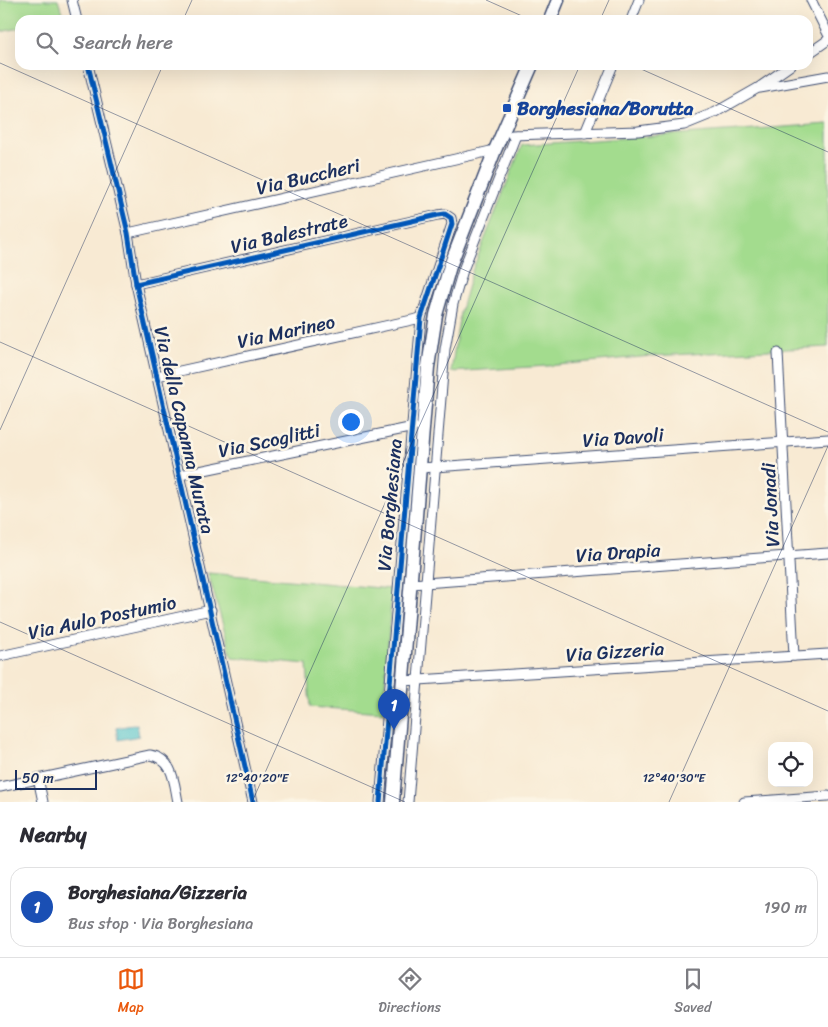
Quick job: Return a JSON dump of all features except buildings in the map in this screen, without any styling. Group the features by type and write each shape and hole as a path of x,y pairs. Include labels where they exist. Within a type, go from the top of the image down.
{"street":[{"path":"72,0 76,15"},
{"path":"552,15 558,0"},
{"path":"633,15 639,0"},
{"path":"811,0 828,34"},
{"path":"813,50 828,40"},
{"name":"Via della Capanna Murata","path":"89,70 128,233 136,284 253,802"},
{"name":"Via Borghesiana","path":"393,802 431,348 442,291 495,150 530,70"},
{"path":"584,134 611,70"},
{"path":"502,135 649,131 684,125 712,114 758,88 785,70"},
{"path":"758,88 828,76"},
{"path":"408,802 445,349 454,304 464,270 516,135"},
{"name":"Via Buccheri","path":"128,233 495,150"},
{"name":"Via Balestrate","path":"136,284 438,215 449,216"},
{"name":"Via Borghesiana","path":"380,802 410,428 421,318 452,224 449,216"},
{"name":"Via Marineo","path":"157,376 421,318"},
{"path":"431,348 445,349"},
{"name":"Via Jonadi","path":"778,353 794,656"},
{"name":"Via Scoglitti","path":"180,475 424,424"},
{"name":"Via Davoli","path":"421,468 828,439"},
{"name":"Via Drapia","path":"411,584 828,553"},
{"name":"Via Aulo Postumio","path":"0,656 211,610"},
{"name":"Via Gizzeria","path":"403,681 828,654"},
{"path":"0,786 147,755 162,759 171,770 178,802"},
{"path":"38,778 43,802"},
{"path":"744,802 828,796"}],"green space":[{"path":"0,0 58,0 63,15 15,15 15,29 0,32"},
{"path":"828,124 828,347 651,356 547,366 451,372 460,313 472,271 522,145"},
{"path":"208,573 392,589 383,712 310,707 307,664 232,657"}],"water":[{"path":"137,724 139,736 118,740 116,728"}],"cycle path":[{"path":"89,70 128,233 136,284 253,802"},
{"path":"136,284 438,215 445,214 451,218 452,224 421,318 380,802"}],"place":[{"name":"Borghesiana/Borutta","path":"507,108"},
{"name":"Borghesiana/Gizzeria","path":"394,730"}]}
